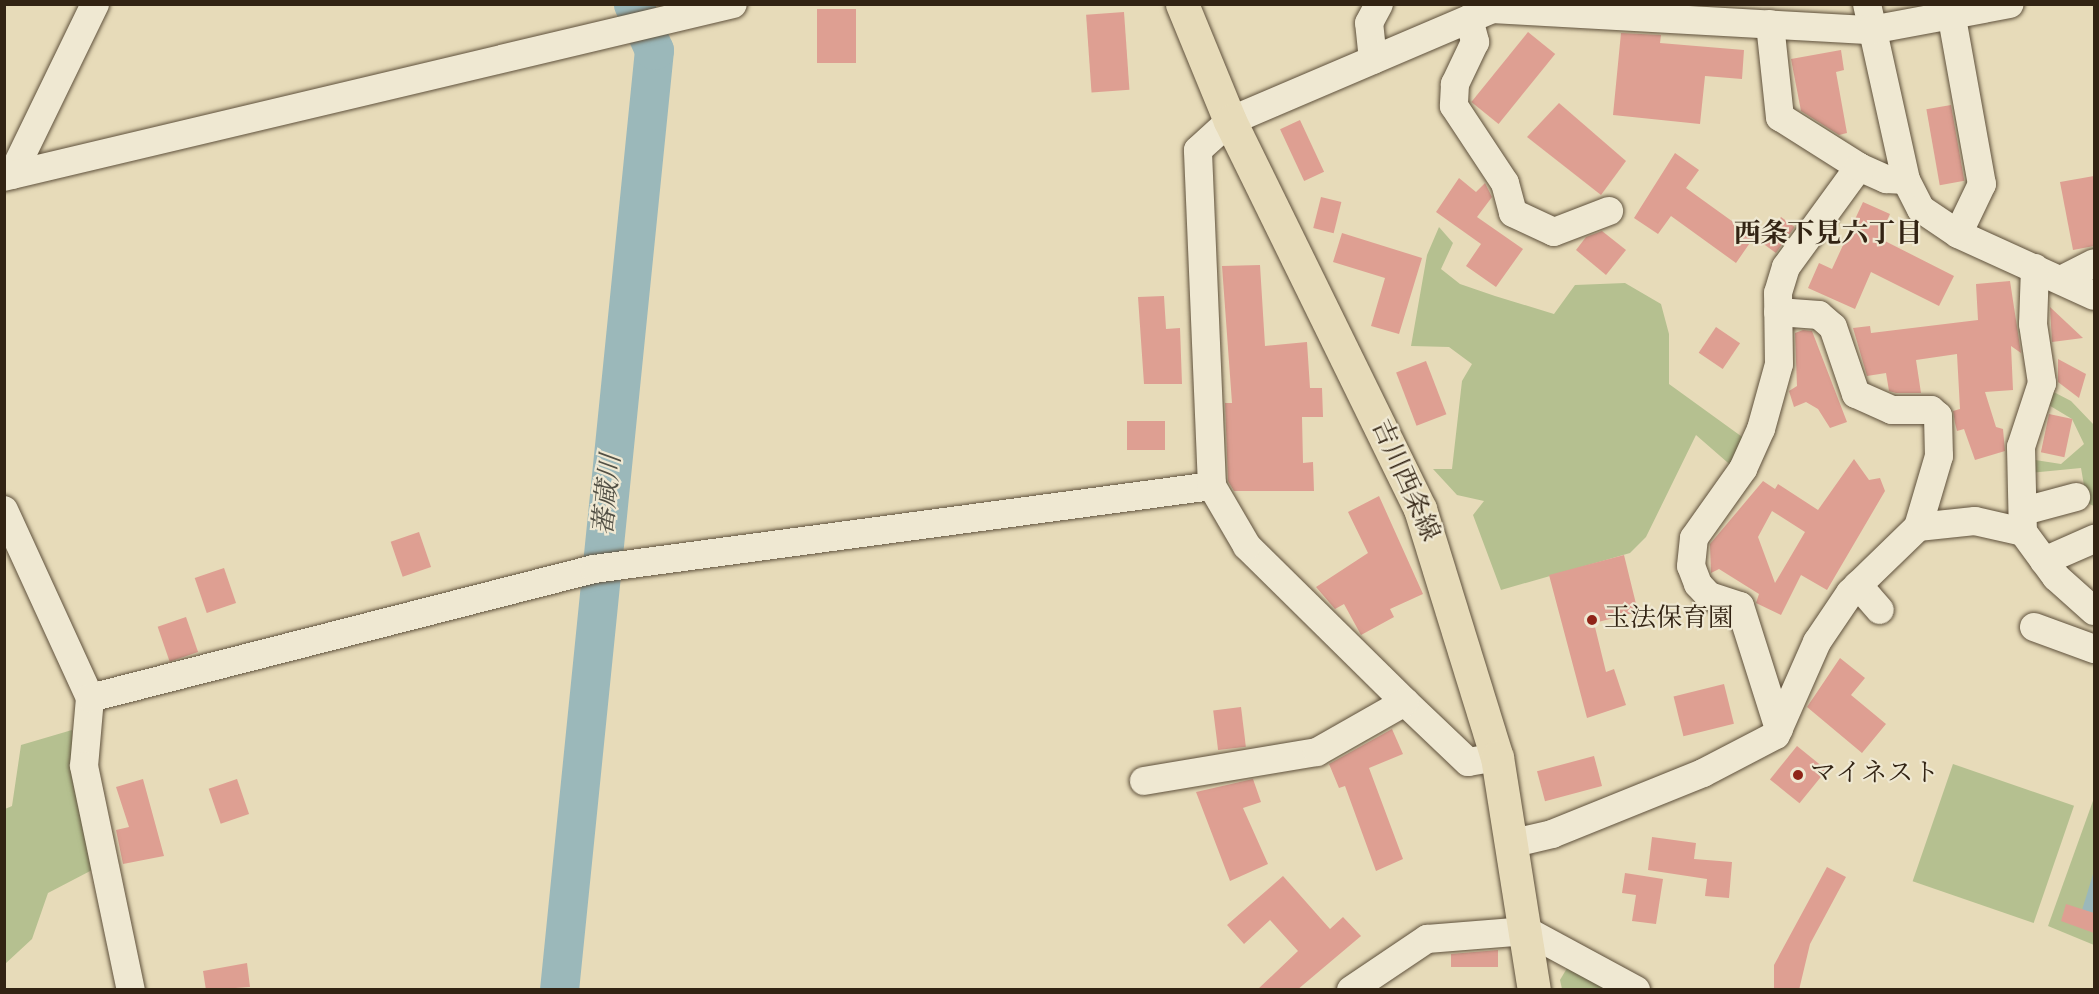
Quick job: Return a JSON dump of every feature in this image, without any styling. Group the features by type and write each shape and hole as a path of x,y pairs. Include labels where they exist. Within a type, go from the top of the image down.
{"main road":[{"name":"吉川西条線","path":"1182,4 1230,121 1420,509 1497,758 1514,843 1534,990"}],"street":[{"path":"8,176 95,4"},
{"path":"8,176 733,4"},
{"path":"1373,60 1369,23 1379,4"},
{"path":"1497,758 1468,762 1405,702 1247,546 1212,486 1198,150 1230,121 1492,9 1662,11 1770,24 1869,17 1952,18 2010,4"},
{"path":"1869,17 1906,180 1921,208 1958,234 2094,296"},
{"path":"1952,18 1982,184 1958,234"},
{"path":"1469,19 1474,42 1455,84 1454,106 1505,183 1513,213 1554,232 1609,212"},
{"path":"1770,24 1780,117 1859,167 1886,179 1906,180"},
{"path":"1779,729 1740,606 1709,596 1691,566 1694,538 1743,469 1761,429 1779,364 1779,281 1786,267 1859,167"},
{"path":"2061,280 2094,263"},
{"path":"2035,268 2033,324 2042,383 2021,447 2023,521 2044,561 2094,611"},
{"path":"1514,843 1552,834 1748,753 1779,729 1817,642 1858,585 1918,527 1939,456 1938,416 1931,410 1892,410 1856,394 1833,327 1819,315 1778,312"},
{"path":"90,698 603,568 1212,486"},
{"path":"1918,527 1975,521 2023,521 2076,497"},
{"path":"4,510 90,698 84,766 131,990"},
{"path":"2044,561 2094,538"},
{"path":"1858,585 1880,610"},
{"path":"2034,627 2094,649"},
{"path":"1144,781 1317,752 1405,702"},
{"path":"1351,990 1427,939 1527,931 1636,990"}],"green space":[{"path":"1439,227 1453,243 1441,269 1460,284 1554,314 1575,285 1625,283 1661,304 1669,334 1669,384 1745,439 1735,469 1696,435 1646,537 1630,553 1501,590 1473,515 1484,501 1457,495 1433,469 1452,469 1462,381 1472,364 1449,347 1411,346 1427,255"},
{"path":"2046,388 2071,401 2094,425 2094,506 2087,503 2081,468 2030,473 2028,459 2061,464 2084,444 2072,419 2042,401"},
{"path":"72,730 74,787 94,869 48,893 32,939 5,964 5,809 12,806 21,745"},
{"path":"1953,764 2074,806 2034,923 1913,881"},
{"path":"2094,798 2094,945 2048,926"},
{"path":"1570,963 1611,989 1562,989 1560,980"}],"water":[{"path":"2094,871 2094,913 2082,910"}],"building":[{"path":"817,9 856,9 856,63 817,63"},
{"path":"1124,12 1129,90 1092,92 1086,15"},
{"path":"1528,32 1555,54 1499,124 1471,102"},
{"path":"1621,33 1661,35 1660,43 1744,50 1742,79 1705,76 1700,124 1613,115"},
{"path":"1841,50 1844,70 1836,72 1847,133 1839,135 1801,111 1791,59"},
{"path":"1559,103 1626,161 1601,195 1527,137"},
{"path":"1951,105 1964,181 1940,185 1926,109"},
{"path":"1300,120 1324,172 1304,181 1280,129"},
{"path":"1675,153 1699,170 1686,188 1754,237 1736,263 1671,216 1658,234 1634,218"},
{"path":"2094,176 2094,246 2073,250 2060,182"},
{"path":"1459,178 1476,192 1485,183 1492,197 1477,217 1523,249 1496,287 1466,266 1481,244 1436,212"},
{"path":"1321,197 1341,202 1334,233 1313,228"},
{"path":"1863,202 1890,214 1879,238 1954,276 1939,306 1871,272 1855,309 1808,288 1819,263 1832,269"},
{"path":"1781,217 1795,227 1776,253 1762,243"},
{"path":"1602,231 1626,250 1606,275 1576,250 1586,237"},
{"path":"1342,233 1422,258 1399,334 1371,326 1385,278 1333,262"},
{"path":"1260,265 1265,346 1307,342 1310,388 1322,388 1323,417 1302,417 1303,463 1313,462 1314,491 1234,491 1228,481 1225,403 1232,403 1222,266"},
{"path":"2010,281 2021,353 2011,346 2013,390 1985,392 1996,427 2003,429 2005,451 1975,460 1964,429 1957,431 1955,423 1953,411 1960,409 1957,354 1916,360 1921,393 1896,393 1889,391 1886,373 1867,376 1853,328 1870,326 1871,333 1978,320 1976,284"},
{"path":"1164,296 1166,329 1180,328 1182,384 1144,384 1138,297"},
{"path":"2050,307 2083,338 2052,342"},
{"path":"1716,327 1740,343 1723,369 1699,353"},
{"path":"1803,330 1812,331 1847,422 1830,428 1818,409 1806,402 1794,407 1789,391 1797,386 1795,333"},
{"path":"2058,359 2086,374 2079,398 2058,382"},
{"path":"1426,361 1446,414 1417,426 1396,372"},
{"path":"2049,414 2072,419 2064,457 2041,452"},
{"path":"1127,421 1165,421 1165,450 1127,450"},
{"path":"1854,459 1869,480 1880,478 1885,491 1827,590 1801,575 1781,615 1756,603 1759,594 1719,569 1711,573 1710,544 1763,481 1775,489 1778,484 1818,510","holes":["1772,511 1805,532 1775,583 1758,537"]},
{"path":"1379,496 1423,594 1390,609 1394,617 1361,635 1344,604 1335,609 1316,587 1368,553 1348,512"},
{"path":"419,532 431,567 403,577 391,542"},
{"path":"1624,555 1638,612 1594,623 1606,672 1614,669 1626,705 1587,718 1549,575"},
{"path":"224,568 236,603 207,613 195,578"},
{"path":"186,617 198,652 170,662 158,627"},
{"path":"1840,658 1865,678 1851,695 1886,724 1862,753 1807,707"},
{"path":"1724,684 1734,724 1683,736 1674,697"},
{"path":"1241,707 1246,747 1218,750 1213,710"},
{"path":"1392,729 1403,754 1369,768 1403,859 1376,871 1345,786 1339,788 1329,764"},
{"name":"マイネスト","path":"1797,746 1827,770 1799,803 1770,779"},
{"path":"1594,756 1602,786 1545,801 1537,771"},
{"path":"143,779 164,856 123,864 116,830 129,827 116,787"},
{"path":"237,779 249,814 221,824 209,789"},
{"path":"1253,779 1261,802 1243,808 1268,864 1230,881 1196,792"},
{"path":"1652,837 1696,843 1694,859 1732,862 1729,898 1705,896 1707,879 1648,870"},
{"path":"1827,867 1846,877 1810,944 1799,990 1774,990 1774,965"},
{"path":"1625,873 1663,879 1656,924 1632,921 1636,895 1622,893"},
{"path":"1283,876 1330,929 1343,917 1361,936 1297,990 1257,990 1298,951 1270,920 1244,944 1227,925"},
{"path":"2066,904 2094,913 2094,933 2061,921"},
{"path":"1498,950 1498,967 1451,967 1451,954"},
{"path":"247,963 250,987 206,990 203,971"}],"waterway":[{"name":"蕃蔵川","path":"559,990 654,50 633,4"}],"place":[{"name":"玉法保育園","path":"1592,620"},
{"name":"マイネスト","path":"1798,775"}],"district":[{"name":"西条下見六丁目","path":"1828,236"}]}
